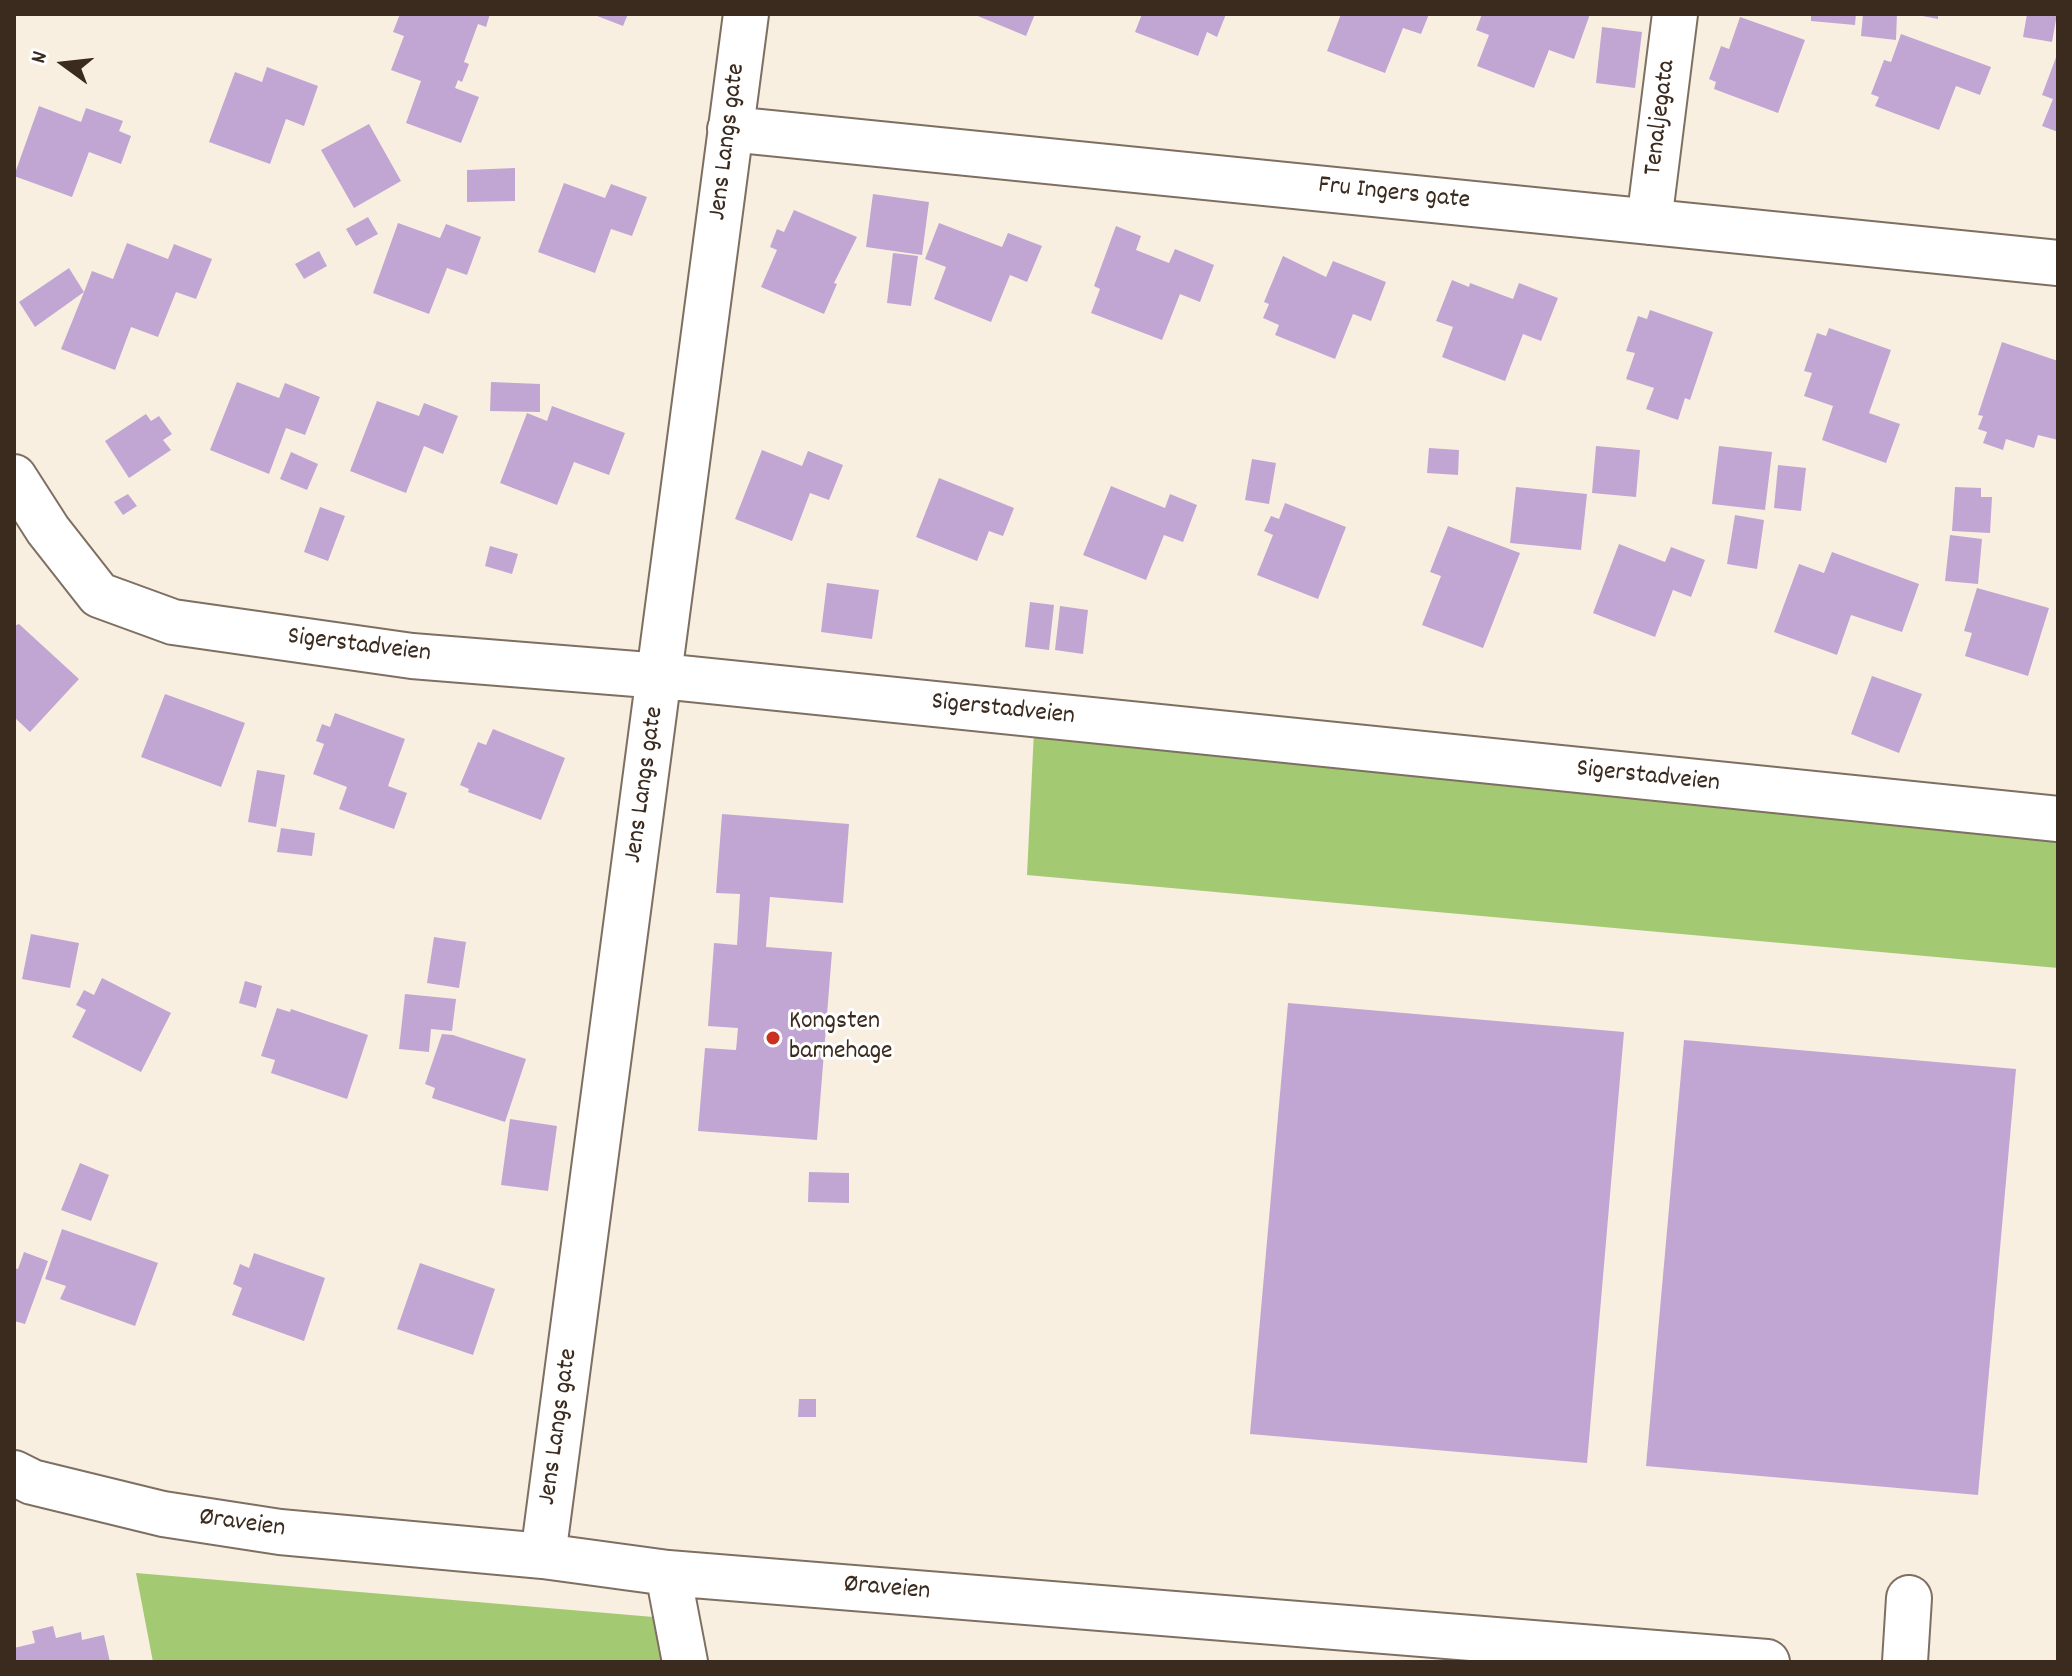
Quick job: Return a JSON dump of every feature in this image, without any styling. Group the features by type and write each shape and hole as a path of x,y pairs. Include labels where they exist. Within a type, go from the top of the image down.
{"street":[{"name":"Jens Langs gate","path":"543,1556 746,14"},
{"name":"Tenaljegata","path":"1649,222 1675,14"},
{"name":"Fru Ingers gate","path":"730,129 2058,263"},
{"name":"Sigerstadveien","path":"14,477 48,530 99,595 173,622 412,656 661,676 2058,819"},
{"name":"Øraveien","path":"14,1473 32,1482 163,1514 280,1532 543,1556 668,1573 1767,1662"},
{"path":"668,1573 685,1662"},
{"path":"1905,1662 1909,1598"}],"green space":[{"path":"1034,731 2058,835 2058,968 1027,875"},
{"path":"136,1573 677,1619 687,1662 153,1662"}],"building":[{"path":"400,14 490,14 486,27 478,24 464,62 469,64 462,82 458,80 455,88 479,97 461,143 406,123 421,81 391,70 404,36 393,32"},
{"path":"592,14 628,14 623,26"},
{"path":"973,14 1035,14 1026,36"},
{"path":"1142,14 1226,14 1217,37 1207,32 1198,56 1135,32"},
{"path":"1341,14 1429,14 1421,34 1403,28 1385,73 1327,51"},
{"path":"1482,14 1590,14 1574,59 1549,50 1534,88 1477,66 1489,35 1476,30"},
{"path":"1811,14 1856,14 1855,25 1811,21"},
{"path":"1863,14 1897,14 1896,40 1861,36"},
{"path":"1912,14 1938,14 1938,19"},
{"path":"2027,14 2057,14 2052,42 2023,37"},
{"path":"1740,17 1805,40 1778,113 1714,89 1716,82 1709,79 1721,46 1729,49"},
{"path":"1602,27 1642,32 1635,88 1596,83"},
{"path":"1901,34 1991,67 1980,95 1956,86 1939,130 1875,106 1879,97 1871,94 1884,60 1891,62"},
{"path":"2058,52 2058,132 2042,126 2053,99 2042,95"},
{"path":"267,67 318,86 304,126 286,119 270,164 209,142 235,72 262,82"},
{"path":"39,106 81,122 86,108 123,121 119,131 131,136 121,164 89,152 72,197 14,176"},
{"path":"369,124 401,181 354,208 321,150"},
{"path":"515,168 515,201 467,202 467,170"},
{"path":"564,183 605,198 611,184 647,197 632,236 611,229 595,273 538,252"},
{"path":"873,194 929,202 922,255 866,247"},
{"path":"794,210 857,237 834,283 837,284 824,314 761,287 777,250 770,247 777,229 784,232"},
{"path":"368,217 378,234 356,246 346,229"},
{"path":"398,223 440,238 446,224 481,237 467,275 447,268 429,314 373,293"},
{"path":"939,223 1002,247 1008,233 1042,246 1027,282 1010,275 991,322 934,299 946,267 925,259"},
{"path":"1116,226 1141,236 1136,250 1169,263 1175,249 1214,265 1200,302 1180,294 1162,340 1091,313 1100,289 1094,286"},
{"path":"127,243 168,259 174,244 212,259 196,299 176,292 158,337 131,327 115,370 61,349 92,271 113,279"},
{"path":"319,251 327,266 304,279 295,264"},
{"path":"893,253 918,256 911,306 887,303"},
{"path":"1283,256 1326,277 1333,261 1386,282 1371,321 1353,314 1335,359 1275,335 1279,325 1263,318 1269,304 1264,302"},
{"path":"69,268 84,292 35,327 19,302"},
{"path":"1452,280 1469,287 1470,283 1513,299 1519,283 1558,298 1541,341 1523,334 1505,381 1442,357 1453,327 1436,321"},
{"path":"1650,310 1713,332 1690,400 1685,398 1678,420 1646,409 1654,388 1626,379 1635,353 1626,351 1638,316 1647,319"},
{"path":"1829,328 1891,350 1869,413 1900,424 1886,463 1822,440 1833,406 1804,396 1812,373 1804,371 1817,333 1826,336"},
{"path":"2002,342 2058,361 2058,440 2038,435 2034,448 2006,439 2003,450 1983,443 1987,432 1978,429 1983,416 1978,415"},
{"path":"237,382 279,398 285,383 320,397 305,435 286,428 269,474 210,450"},
{"path":"491,382 540,384 540,412 490,411"},
{"path":"377,401 419,416 424,403 458,416 443,454 424,446 406,493 350,471"},
{"path":"552,406 625,433 609,475 574,462 557,505 500,483 527,413 547,421"},
{"path":"146,414 151,421 159,416 172,434 163,440 171,450 129,478 105,441"},
{"path":"1596,446 1640,450 1636,497 1592,493"},
{"path":"1719,446 1772,452 1765,510 1712,504"},
{"path":"1429,448 1459,450 1458,475 1427,473"},
{"path":"762,450 802,466 808,451 843,465 829,500 810,493 792,541 735,519"},
{"path":"291,452 318,464 307,490 280,479"},
{"path":"1252,459 1276,463 1269,504 1245,500"},
{"path":"1778,465 1806,468 1801,511 1774,508"},
{"path":"939,478 1014,508 1003,536 989,531 977,561 916,537"},
{"path":"1111,486 1165,508 1170,494 1197,505 1183,542 1164,535 1146,580 1083,555"},
{"path":"1516,487 1587,494 1581,550 1510,543"},
{"path":"1955,487 1981,488 1981,497 1992,497 1990,533 1952,531"},
{"path":"128,494 137,506 123,515 114,502"},
{"path":"1285,503 1346,527 1318,599 1257,575 1273,535 1264,531 1271,516 1279,519"},
{"path":"320,507 345,516 328,561 304,552"},
{"path":"1735,515 1764,520 1757,569 1727,564"},
{"path":"1448,526 1520,553 1483,648 1422,625 1441,576 1430,572"},
{"path":"1950,535 1982,539 1978,584 1945,581"},
{"path":"1619,544 1665,562 1671,547 1705,560 1691,597 1673,590 1655,637 1593,613"},
{"path":"490,546 518,554 512,574 485,566"},
{"path":"1832,552 1919,584 1902,632 1851,615 1837,655 1774,632 1799,564 1824,573"},
{"path":"827,583 879,590 872,639 821,632"},
{"path":"1977,588 2049,608 2028,676 1965,656 1972,633 1964,631"},
{"path":"1030,602 1054,605 1049,650 1025,647"},
{"path":"1060,606 1088,610 1083,654 1055,650"},
{"path":"19,624 79,679 30,732 14,717 14,626"},
{"path":"1872,676 1922,694 1899,753 1851,734"},
{"path":"165,694 245,723 221,787 141,757"},
{"path":"335,713 405,739 388,786 407,793 394,829 339,809 347,787 313,774 324,744 316,741 322,724 330,727"},
{"path":"493,729 565,758 541,820 468,792 469,789 460,785 478,742 486,745"},
{"path":"257,770 285,775 276,827 248,822"},
{"path":"722,814 849,824 843,903 770,897 766,947 832,952 817,1140 698,1131 705,1048 736,1050 738,1028 708,1026 714,943 737,945 740,894 716,893"},
{"path":"281,828 315,833 312,856 277,852"},
{"path":"31,934 79,943 70,988 22,979"},
{"path":"434,937 466,942 459,988 427,983"},
{"path":"102,978 171,1013 141,1072 72,1037 86,1010 76,1005 84,990 94,995"},
{"path":"245,981 262,986 256,1008 239,1003"},
{"path":"405,994 456,999 452,1031 431,1029 429,1052 399,1049"},
{"path":"1288,1003 1624,1032 1587,1463 1250,1434"},
{"path":"277,1008 290,1012 291,1009 368,1035 347,1099 271,1073 275,1060 261,1056"},
{"path":"442,1034 526,1059 505,1122 432,1098 435,1088 425,1084"},
{"path":"1684,1040 2016,1069 1978,1495 1646,1466"},
{"path":"510,1119 557,1126 548,1191 501,1185"},
{"path":"80,1163 109,1175 91,1221 61,1210"},
{"path":"809,1172 849,1173 849,1203 808,1202"},
{"path":"62,1229 158,1263 135,1326 60,1299 66,1286 45,1279"},
{"path":"24,1252 48,1261 25,1324 14,1321 14,1268 18,1269"},
{"path":"254,1253 325,1278 304,1341 232,1315 242,1288 233,1284 240,1264 249,1268"},
{"path":"420,1263 495,1289 473,1355 397,1329"},
{"path":"799,1399 816,1399 816,1417 798,1417"},
{"path":"53,1626 56,1638 81,1632 82,1640 104,1635 110,1662 14,1662 14,1648 35,1643 32,1631"}],"place":[{"name":"Kongsten barnehage","path":"773,1038"}]}
